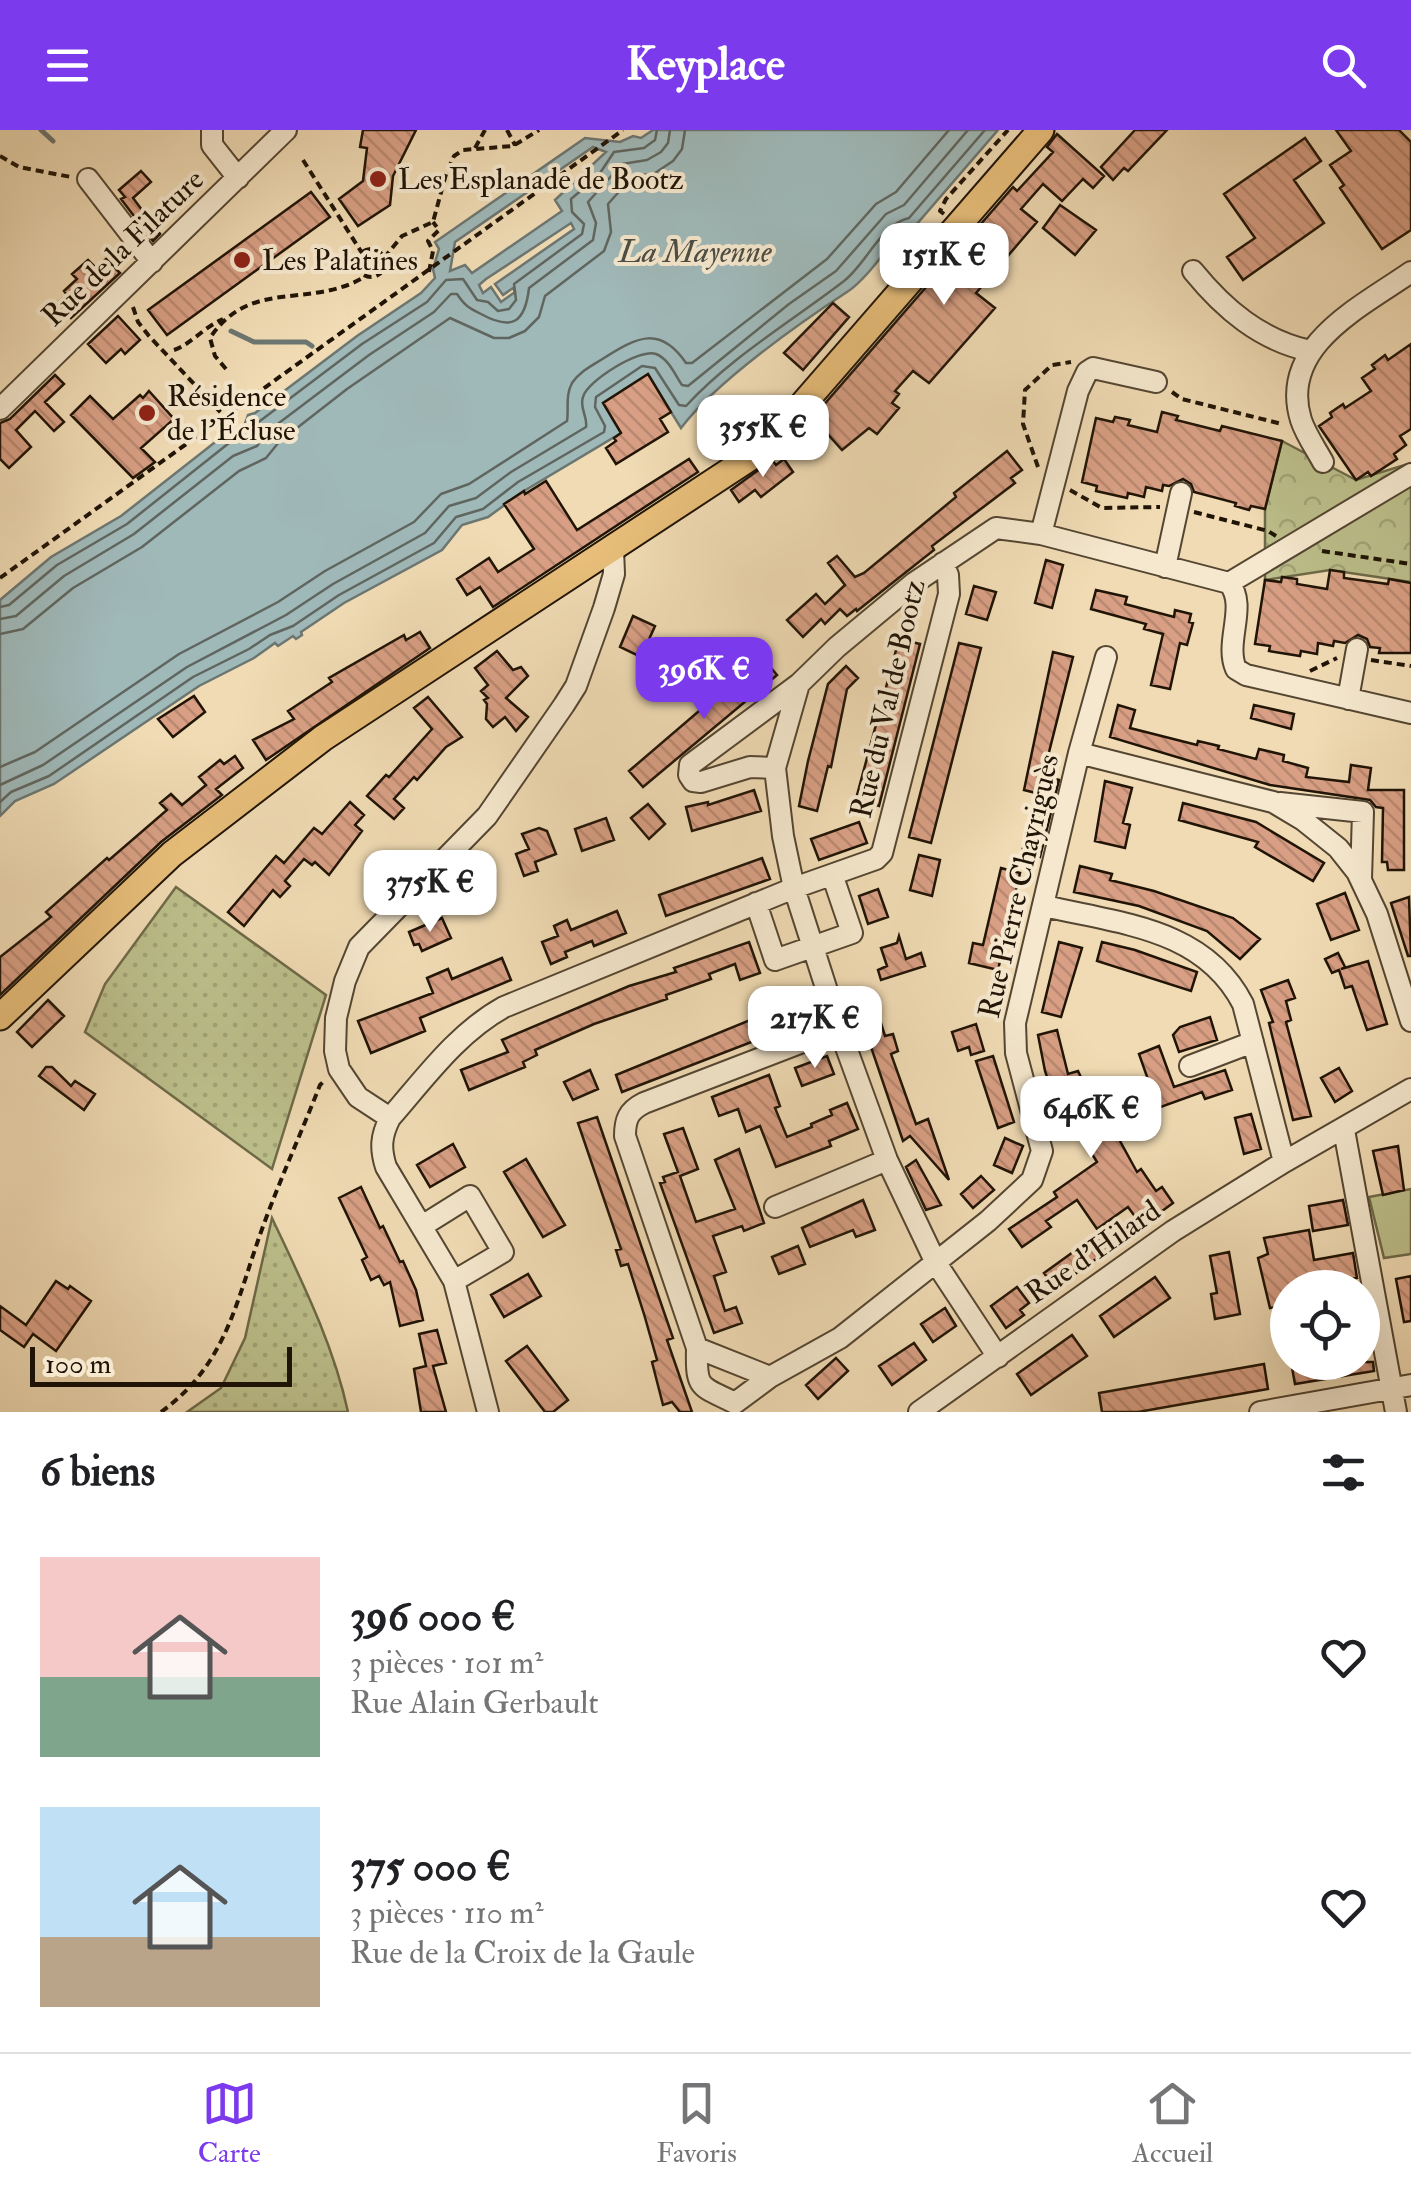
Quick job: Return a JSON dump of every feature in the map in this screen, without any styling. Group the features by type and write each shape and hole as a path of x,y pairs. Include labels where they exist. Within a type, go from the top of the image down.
{"main road":[{"path":"0,1017 172,854 259,785 323,738 754,456 1042,130"}],"street":[{"path":"212,130 212,145 238,178"},
{"name":"Rue de la Filature","path":"0,409 286,130"},
{"path":"88,179 152,262"},
{"path":"1193,271 1216,299 1242,321 1292,347 1310,351"},
{"path":"1322,462 1302,420 1298,394 1301,365 1332,328 1411,272"},
{"path":"1041,534 1078,391 1088,372 1093,368 1156,382"},
{"path":"1229,583 1411,474"},
{"path":"1165,567 1182,493"},
{"path":"776,768 750,767 701,782 693,781 689,775 690,765 799,684 850,636 996,528 1041,534 1229,583 1237,596 1231,646 1236,669 1246,676 1411,714"},
{"path":"488,1412 454,1281 386,1167 381,1151 382,1134 390,1118 358,1096 339,1069 336,1018 359,948 487,816 576,686 614,574 613,548"},
{"name":"Rue du Val de Bootz","path":"390,1118 478,1021 557,983 876,859 886,844 949,594 944,563"},
{"path":"1348,699 1357,649"},
{"name":"Rue Pierre Chayriguès","path":"697,1348 696,1379 735,1403 770,1377 840,1338 1032,1180 1042,1151 1016,1053 1014,1023 1045,906 1078,753 1106,657"},
{"path":"799,684 776,768 782,836 794,888 839,1028 888,1160 936,1262 998,1357"},
{"path":"1078,753 1272,802 1363,812 1361,880"},
{"path":"1272,802 1304,820 1338,848 1361,880 1377,914 1411,1021"},
{"path":"756,903 775,960 852,933 833,877"},
{"path":"1045,906 1181,941 1209,959 1232,982 1243,1004 1284,1162"},
{"path":"770,1377 697,1348 624,1136 625,1121 634,1108 644,1103 839,1028"},
{"path":"1190,1066 1253,1042"},
{"name":"Rue d'Hilard","path":"919,1412 1173,1231 1411,1089"},
{"path":"1344,1130 1401,1387 1396,1412"},
{"path":"774,1207 888,1160"},
{"path":"422,1226 470,1196 503,1252 454,1281"},
{"path":"1260,1412 1401,1387"}],"path":[{"path":"475,149 484,130"},
{"path":"506,130 516,145"},
{"path":"431,270 433,252 428,242 438,230 434,222 454,156 463,150 516,145 539,130"},
{"path":"0,578 624,130"},
{"path":"948,218 940,211 946,199 1008,130"},
{"path":"0,156 32,170 88,179"},
{"path":"304,160 362,253"},
{"path":"174,350 182,348 202,328 264,298 332,292 379,274 384,258 402,236 434,222"},
{"path":"362,253 374,250 384,258"},
{"path":"362,253 358,265 366,276"},
{"path":"123,290 148,336 225,416"},
{"path":"222,319 210,338 215,356 226,368"},
{"path":"1156,382 1182,399 1242,415 1284,424 1302,420"},
{"path":"161,1412 184,1395 221,1346 269,1209 320,1085 339,1069"}],"green space":[{"path":"1282,441 1356,480 1411,463 1411,582 1330,570 1265,580 1265,509"},
{"path":"176,887 326,995 272,1169 85,1032 105,984"},
{"path":"1411,1189 1411,1254 1384,1258 1369,1197"},
{"path":"272,1218 325,1337 348,1412 187,1412 221,1388 245,1338"}],"water":[{"name":"La Mayenne","path":"653,130 998,130 909,233 903,229 862,280 736,373 681,428 648,375 621,433 488,517 462,525 442,550 344,603 296,639 293,636 278,646 275,643 199,686 54,784 15,801 0,816 0,600 51,557 121,516 228,432 241,429 248,415 421,293 435,278 433,269 439,249 435,242 585,138 620,142 633,136 641,138","holes":["593,147 606,152 555,200 562,211 472,273 465,265 450,271 455,242","571,223 574,229 495,284 503,295 513,288 515,292 501,302 491,287 483,293 479,285 486,279"]}],"building":[{"name":"Les Esplanade de Bootz","path":"363,130 416,130 393,176 390,205 358,226 339,199 363,181 367,148 360,147"},
{"path":"1135,130 1167,130 1128,171 1124,168 1113,180 1101,167"},
{"path":"1336,130 1399,130 1411,142 1411,230 1382,249 1340,188 1344,185 1330,165 1351,151"},
{"path":"1057,134 1104,176 1093,188 1083,179 1062,201 1043,184 1021,209 1037,222 976,293 995,308 929,383 913,371 895,391 899,394 892,403 899,408 877,434 869,428 842,450 824,430 812,440 802,430 1013,187 1017,191 1053,152 1047,147"},
{"path":"1305,138 1321,161 1294,180 1324,223 1243,280 1227,257 1255,238 1224,194"},
{"path":"141,171 151,182 133,198 160,234 153,241 121,199 125,197 119,190"},
{"name":"Les Palatines","path":"311,192 330,217 167,335 148,310"},
{"path":"1060,205 1096,230 1075,255 1043,228"},
{"path":"106,259 120,273 71,318 57,303 77,279 72,274 88,260 96,268"},
{"path":"833,303 849,317 803,370 784,353"},
{"path":"118,316 140,340 125,354 121,349 106,363 88,344"},
{"path":"1411,344 1411,429 1400,436 1406,445 1394,454 1397,459 1371,476 1368,472 1356,480 1319,426 1343,404 1345,408 1371,391 1362,378 1375,369 1372,365 1385,355 1388,360"},
{"path":"648,374 671,412 660,419 668,432 616,464 606,448 621,433 603,403"},
{"path":"55,375 64,384 45,402 64,422 54,431 35,411 16,430 31,447 9,468 0,459 0,423 10,419"},
{"path":"149,391 174,419 141,448 155,462 133,478 71,415 90,396 113,419"},
{"path":"1162,412 1178,416 1176,420 1220,431 1222,426 1282,441 1265,509 1251,506 1249,510 1194,492 1183,479 1163,485 1162,491 1146,487 1144,497 1128,493 1127,498 1096,491 1097,486 1082,482 1096,418 1130,420 1128,425 1157,432"},
{"path":"1007,451 1022,470 1011,478 1015,483 932,546 934,550 857,611 847,616 840,609 825,624 821,619 803,637 787,620 816,594 825,604 845,585 828,563 837,556 855,577 864,573"},
{"path":"689,459 698,472 493,607 480,587 467,595 457,579 489,558 498,572 534,549 504,504 524,491 525,494 546,481 577,530"},
{"path":"784,459 793,472 761,497 755,490 739,502 731,490 772,460 776,465"},
{"path":"1046,560 1063,565 1052,608 1035,603"},
{"path":"1330,570 1344,572 1344,578 1411,583 1411,653 1379,653 1380,648 1370,647 1367,639 1358,635 1345,643 1334,641 1333,646 1318,643 1317,654 1301,651 1300,656 1269,651 1270,646 1255,644 1265,580 1297,579 1297,584 1327,589"},
{"path":"974,586 996,592 987,620 966,614"},
{"path":"1096,590 1127,597 1125,604 1174,617 1175,610 1191,614 1189,622 1193,623 1187,645 1180,643 1170,689 1151,685 1163,634 1144,629 1146,624 1091,609"},
{"path":"633,616 655,626 641,657 620,647"},
{"path":"420,632 430,648 266,760 253,740 294,719 288,711 332,682 329,678 404,635 406,640"},
{"path":"899,639 920,644 879,806 856,799"},
{"path":"959,643 981,648 931,843 909,837"},
{"path":"497,651 513,670 521,667 528,676 506,698 528,717 516,731 505,717 493,727 486,719 484,700 488,698 481,691 488,685 475,668"},
{"path":"1053,652 1073,657 1043,776 1059,780 1040,857 1022,852 1036,793 1024,790"},
{"path":"762,657 777,675 643,787 629,771"},
{"path":"846,666 858,678 847,689 831,767 828,766 817,811 799,806 808,761 828,684"},
{"path":"194,696 205,712 173,737 158,719"},
{"path":"428,697 462,737 446,747 394,799 404,808 394,819 367,796 432,729 414,708"},
{"path":"1118,705 1135,710 1130,728 1197,745 1198,741 1219,746 1218,749 1256,759 1259,749 1284,755 1283,761 1308,768 1306,777 1349,782 1351,765 1371,768 1368,790 1404,790 1404,870 1388,870 1387,862 1382,862 1383,808 1370,800 1270,785 1110,737"},
{"path":"1254,705 1294,714 1291,729 1251,718"},
{"path":"235,756 243,768 216,789 222,795 161,842 0,995 0,957 51,917 46,912 167,810 160,803 171,794 182,805 206,785 199,777 220,760 224,764"},
{"path":"1105,781 1132,788 1123,823 1130,825 1125,848 1095,841"},
{"path":"754,790 761,811 692,831 686,807 708,805"},
{"path":"350,802 364,815 355,825 362,831 329,875 315,862 312,865 304,859 285,881 290,886 280,897 273,890 244,926 228,912 276,856 284,863 314,828 322,834"},
{"path":"1183,803 1256,822 1324,863 1313,881 1255,847 1258,842 1179,820"},
{"path":"648,804 665,824 649,839 631,818"},
{"path":"606,818 614,840 582,851 575,829"},
{"path":"859,822 867,843 819,860 811,839"},
{"path":"539,828 547,831 556,854 535,862 538,871 524,876 516,854 529,849 522,834"},
{"path":"919,855 940,860 932,896 910,890"},
{"path":"762,858 770,879 666,916 659,895"},
{"path":"1080,866 1112,874 1110,880 1233,918 1260,939 1240,959 1207,931 1139,906 1074,892"},
{"path":"1001,868 1020,873 998,970 969,963 973,943 983,945"},
{"path":"878,889 888,917 868,924 859,896"},
{"path":"1345,893 1359,930 1331,940 1317,904"},
{"path":"1409,897 1411,956 1391,903"},
{"path":"617,911 626,933 565,952 567,957 551,964 542,942 558,936 554,926 567,920 571,930"},
{"path":"442,918 451,938 422,951 419,944 414,945 409,932"},
{"path":"899,936 906,959 921,953 925,966 881,980 878,970 887,966 881,948 897,943"},
{"path":"749,942 760,973 740,980 735,964 709,974 711,979 666,995 667,999 535,1050 537,1055 523,1062 525,1067 469,1090 461,1070 508,1052 502,1040 629,986 676,972 674,968"},
{"path":"1059,942 1082,948 1061,1017 1042,1012"},
{"path":"1102,942 1197,972 1191,991 1097,961"},
{"path":"1338,953 1345,967 1341,969 1368,961 1387,1024 1367,1030 1352,986 1345,988 1339,970 1332,973 1325,959"},
{"path":"502,958 511,980 420,1018 425,1031 371,1053 358,1021 433,993 427,978 448,969 452,979"},
{"path":"1288,980 1295,998 1286,1001 1291,1020 1286,1022 1311,1116 1293,1120 1269,1023 1273,1022 1261,990"},
{"path":"872,995 885,1036 893,1034 898,1051 891,1054 916,1124 928,1119 949,1180 910,1136 903,1141 855,1000"},
{"path":"804,998 811,1019 622,1092 616,1075"},
{"path":"48,1000 64,1016 32,1047 17,1032"},
{"path":"1210,1017 1217,1040 1179,1052 1173,1035 1180,1027"},
{"path":"976,1024 984,1051 971,1055 969,1047 958,1051 952,1032"},
{"path":"1057,1030 1068,1074 1078,1071 1093,1103 1086,1107 1103,1139 1115,1132 1137,1172 1141,1169 1156,1191 1162,1187 1173,1203 1142,1226 1128,1207 1097,1229 1077,1200 1046,1221 1051,1227 1022,1247 1009,1229 1057,1197 1054,1192 1097,1162 1057,1097 1054,1098 1045,1071 1038,1035"},
{"path":"1159,1046 1174,1087 1225,1070 1232,1090 1205,1099 1202,1092 1158,1108 1139,1054"},
{"path":"827,1056 834,1074 802,1086 795,1068"},
{"path":"993,1056 1014,1122 998,1128 976,1061"},
{"path":"46,1067 52,1067 71,1086 75,1081 95,1094 84,1110 39,1076"},
{"path":"1339,1068 1352,1091 1335,1102 1321,1078"},
{"path":"590,1070 598,1089 573,1100 564,1082"},
{"path":"769,1075 780,1106 775,1108 787,1137 812,1127 811,1124 832,1115 830,1110 847,1103 858,1129 829,1141 831,1146 776,1167 760,1126 746,1132 738,1109 719,1116 712,1097"},
{"path":"1251,1114 1261,1149 1244,1154 1235,1118"},
{"path":"597,1117 673,1338 667,1340 692,1412 680,1412 672,1402 663,1405 652,1362 657,1360 644,1314 628,1264 621,1266 616,1250 621,1249 578,1123"},
{"path":"683,1128 698,1169 680,1176 696,1222 735,1209 715,1160 739,1149 764,1223 713,1236 726,1272 714,1276 725,1311 736,1307 742,1323 714,1333 660,1183 665,1182 663,1177 678,1172 664,1134"},
{"path":"1005,1138 1023,1146 1012,1173 994,1165"},
{"path":"453,1144 465,1167 430,1187 417,1165"},
{"path":"1398,1146 1404,1190 1383,1195 1373,1151"},
{"path":"526,1159 565,1225 543,1237 504,1172"},
{"path":"916,1160 941,1205 926,1210 906,1167"},
{"path":"981,1176 994,1190 973,1208 961,1194"},
{"path":"361,1187 380,1228 383,1226 400,1262 403,1261 416,1290 423,1320 400,1326 390,1282 384,1285 379,1276 371,1280 362,1260 367,1257 339,1198"},
{"path":"863,1200 875,1230 856,1237 853,1230 810,1247 802,1228"},
{"path":"1343,1200 1348,1225 1313,1231 1309,1206"},
{"path":"1105,1229 1116,1245 1055,1288 1044,1273"},
{"path":"1309,1230 1314,1260 1353,1253 1356,1270 1270,1270 1270,1308 1258,1258 1268,1254 1264,1238"},
{"path":"798,1246 805,1264 779,1274 772,1257"},
{"path":"1229,1252 1240,1314 1215,1319 1211,1294 1217,1293 1210,1256"},
{"path":"528,1274 541,1296 504,1317 491,1295"},
{"path":"1411,1276 1411,1321 1404,1322 1396,1279"},
{"path":"1155,1277 1170,1298 1114,1337 1100,1316"},
{"path":"56,1281 91,1301 56,1351 33,1334 24,1347 0,1330 0,1306 26,1325"},
{"path":"1017,1287 1029,1303 1020,1310 1024,1315 1006,1328 991,1306"},
{"path":"945,1308 956,1326 933,1342 921,1324"},
{"path":"437,1330 446,1363 433,1366 446,1412 421,1412 414,1369 426,1366 419,1334"},
{"path":"1072,1335 1087,1356 1031,1395 1017,1374"},
{"path":"914,1343 926,1360 892,1385 879,1366"},
{"path":"527,1346 568,1400 553,1412 545,1412 506,1361"},
{"path":"836,1358 848,1371 818,1399 806,1385"},
{"path":"1264,1364 1268,1389 1138,1412 1102,1412 1099,1393"}],"waterway":[{"path":"41,130 53,141"},
{"path":"231,331 254,342 306,342 312,346"}],"place":[{"name":"Les Esplanade de Bootz","path":"378,179"},
{"name":"Les Palatines","path":"242,260"},
{"name":"Résidence de l'Écluse","path":"147,413"}]}
